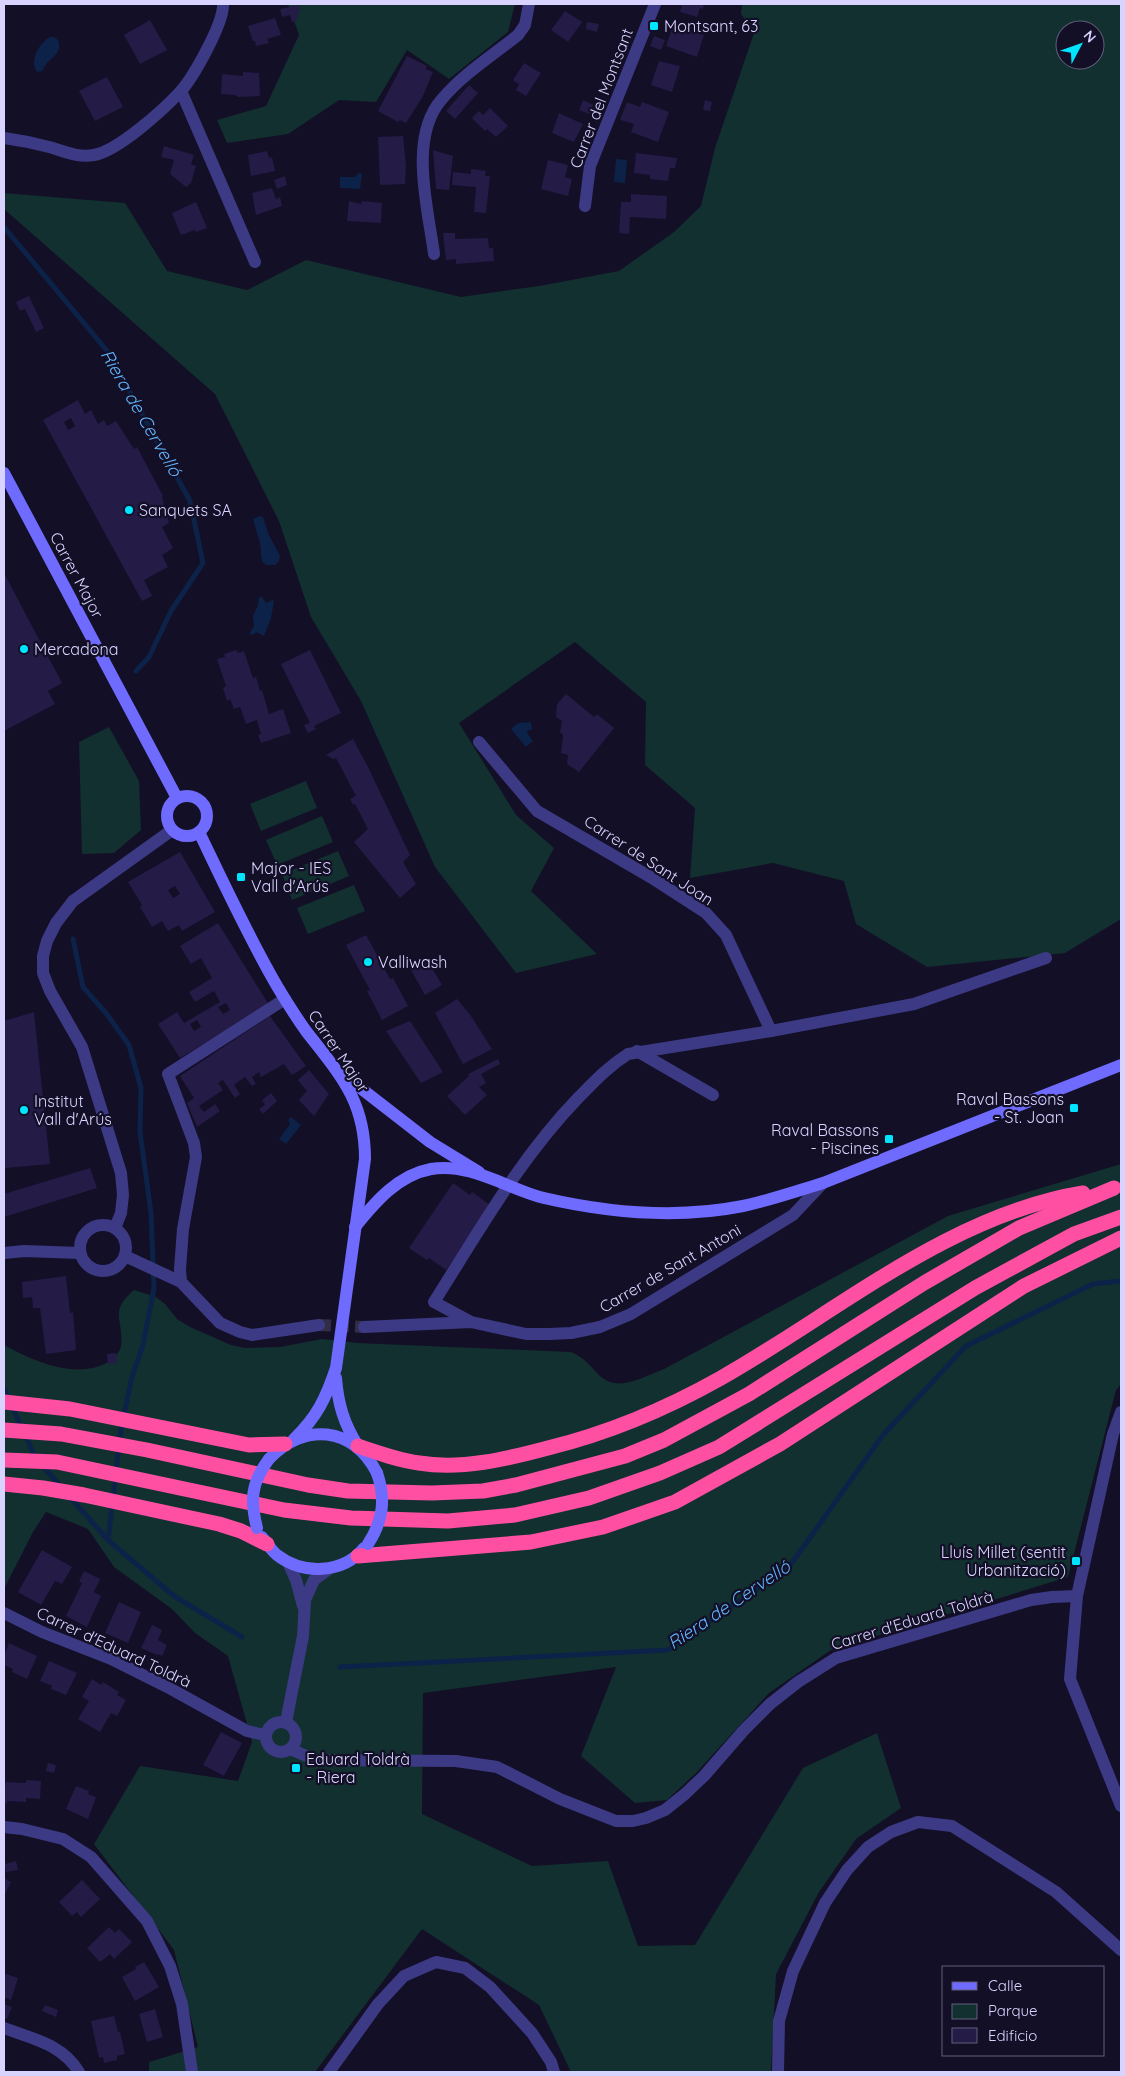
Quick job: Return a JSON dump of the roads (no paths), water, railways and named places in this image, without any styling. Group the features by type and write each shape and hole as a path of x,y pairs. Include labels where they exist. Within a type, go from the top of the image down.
{"highway":[{"path":"4,1430 61,1434 147,1450 308,1485 348,1491 432,1493 483,1491 516,1485 625,1456 664,1440 750,1394 924,1283 1019,1228 1118,1187"},
{"path":"358,1446 401,1460 435,1465 514,1458 570,1443 628,1423 677,1402 722,1378 954,1237 1038,1204 1118,1187"},
{"path":"4,1460 57,1462 284,1510 351,1518 448,1521 524,1513 589,1498 660,1473 719,1447 976,1288 1074,1234 1121,1217"},
{"path":"358,1556 531,1542 603,1527 675,1502 780,1444 1024,1286 1121,1238"},
{"path":"4,1402 70,1409 249,1445 289,1442"},
{"path":"4,1484 84,1495 210,1522 241,1530 267,1544"}],"street":[{"path":"4,138 26,141 69,154 95,155 126,138 157,114 181,91 212,40 224,12 223,4"},
{"path":"434,254 422,160 424,136 431,116 441,99 457,84 518,35 525,24 529,4"},
{"name":"Carrer del Montsant","path":"585,206 590,166 655,4"},
{"path":"181,91 255,262"},
{"name":"Carrer Major","path":"4,474 178,798"},
{"name":"Carrer de Sant Joan","path":"479,742 538,811 706,913 726,935 771,1031"},
{"path":"190,795 202,802 208,815 207,822 199,832 186,837 172,830 167,816 168,809 178,798 190,795"},
{"path":"115,1228 121,1213 123,1195 121,1173 82,1047 50,991 43,974 43,956 47,940 56,923 73,901 172,830"},
{"name":"Carrer Major","path":"199,832 231,899 285,999 305,1029 338,1071 351,1093 359,1111 365,1142 365,1159 336,1368 328,1394 320,1409 306,1427 289,1442"},
{"path":"471,1322 434,1302 508,1186 552,1124 609,1066 628,1054 637,1051 771,1031 914,1004 1046,958"},
{"path":"177,1280 180,1269 183,1228 196,1157 194,1143 168,1074 285,999"},
{"path":"637,1051 713,1095"},
{"path":"338,1071 430,1142 487,1177 542,1197 588,1206 660,1213 702,1211 742,1206 823,1183 1121,1065"},
{"path":"355,1227 393,1186 415,1174 445,1168 487,1177"},
{"name":"Carrer de Sant Antoni","path":"364,1327 471,1322 526,1334 571,1333 600,1328 631,1314 794,1215 823,1183"},
{"path":"107,1225 115,1228 125,1242 124,1256 118,1265 106,1271 94,1269 87,1265 80,1253 81,1239 86,1232 93,1227 107,1225"},
{"path":"4,1253 24,1251 80,1253"},
{"path":"124,1256 177,1280 220,1324 240,1332 252,1335 318,1325"},
{"name":"Carrer Major","path":"336,1368 339,1408 344,1422 358,1446"},
{"path":"1121,1412 1113,1434 1077,1596 1070,1679 1121,1806"},
{"path":"286,1722 303,1636 304,1613 309,1589 320,1575 358,1556 368,1544 378,1526 383,1508 382,1493 377,1473 367,1456 358,1446 343,1438 327,1434 289,1442 269,1459 254,1484 253,1507 257,1528 276,1554 288,1562 314,1569 329,1569"},
{"path":"288,1562 301,1594 304,1613"},
{"name":"Carrer d'Eduard Toldrà","path":"290,1749 316,1760 477,1763 497,1767 560,1799 616,1821 633,1821 665,1810 685,1794 704,1776 763,1710 798,1682 836,1658 1031,1600 1077,1596"},
{"name":"Carrer d'Eduard Toldrà","path":"4,1613 42,1632 111,1659 171,1689 247,1731 265,1735"},
{"path":"286,1722 294,1730 296,1735 294,1745 290,1749 284,1752 274,1751 267,1744 265,1735 272,1724 286,1722"},
{"path":"778,2072 779,2021 793,1970 825,1904 847,1870 868,1846 891,1832 918,1822 952,1826 1056,1892 1121,1950"},
{"path":"4,1827 22,1829 63,1839 91,1857 147,1921 170,1966 182,2004 192,2072"},
{"path":"329,2072 378,2004 404,1976 436,1962 466,1968 490,1987 532,2033 551,2062 554,2072"},
{"path":"4,2028 55,2048 69,2057 79,2072"}],"water":[{"path":"50,37 58,40 59,50 42,71 37,72 34,63 36,53 42,43"},
{"path":"616,159 627,160 625,183 614,182"},
{"path":"358,173 362,174 360,189 340,188 340,177 355,177"},
{"path":"260,516 263,517 268,533 280,556 279,561 275,565 266,565 262,561 260,543 253,519"},
{"path":"259,597 262,597 266,603 274,601 271,618 264,636 256,632 253,635 249,634 254,626 253,616"},
{"path":"531,722 532,730 528,730 527,733 533,741 526,747 511,729 518,723"},
{"path":"291,1117 301,1125 286,1144 279,1139 290,1124 288,1120"}],"waterway":[{"name":"Riera de Cervelló","path":"4,227 108,352 190,501 203,563 171,611 149,657 136,671"},
{"path":"73,939 83,987 106,1013 129,1045 141,1088 140,1132 151,1213 154,1288 143,1345 132,1377 121,1428 108,1540"},
{"name":"Riera de Cervelló","path":"340,1667 668,1650 789,1567 883,1435 966,1346 1093,1284 1121,1281"},
{"path":"4,1389 36,1459"},
{"path":"42,1465 61,1487"},
{"path":"70,1497 108,1540 174,1596 242,1637"}],"tunnel":[{"path":"319,1325 364,1327"}],"place":[{"name":"Montsant, 63","path":"654,26"},
{"name":"Sanquets SA","path":"129,510"},
{"name":"Mercadona","path":"24,649"},
{"name":"Major - IES Vall d'Arús","path":"241,877"},
{"name":"Valliwash","path":"368,962"},
{"name":"Raval Bassons - St. Joan","path":"1074,1108"},
{"name":"Institut Vall d'Arús","path":"24,1110"},
{"name":"Raval Bassons - Piscines","path":"889,1139"},
{"name":"Lluís Millet (sentit Urbanització)","path":"1076,1561"},
{"name":"Eduard Toldrà - Riera","path":"296,1768"}]}
